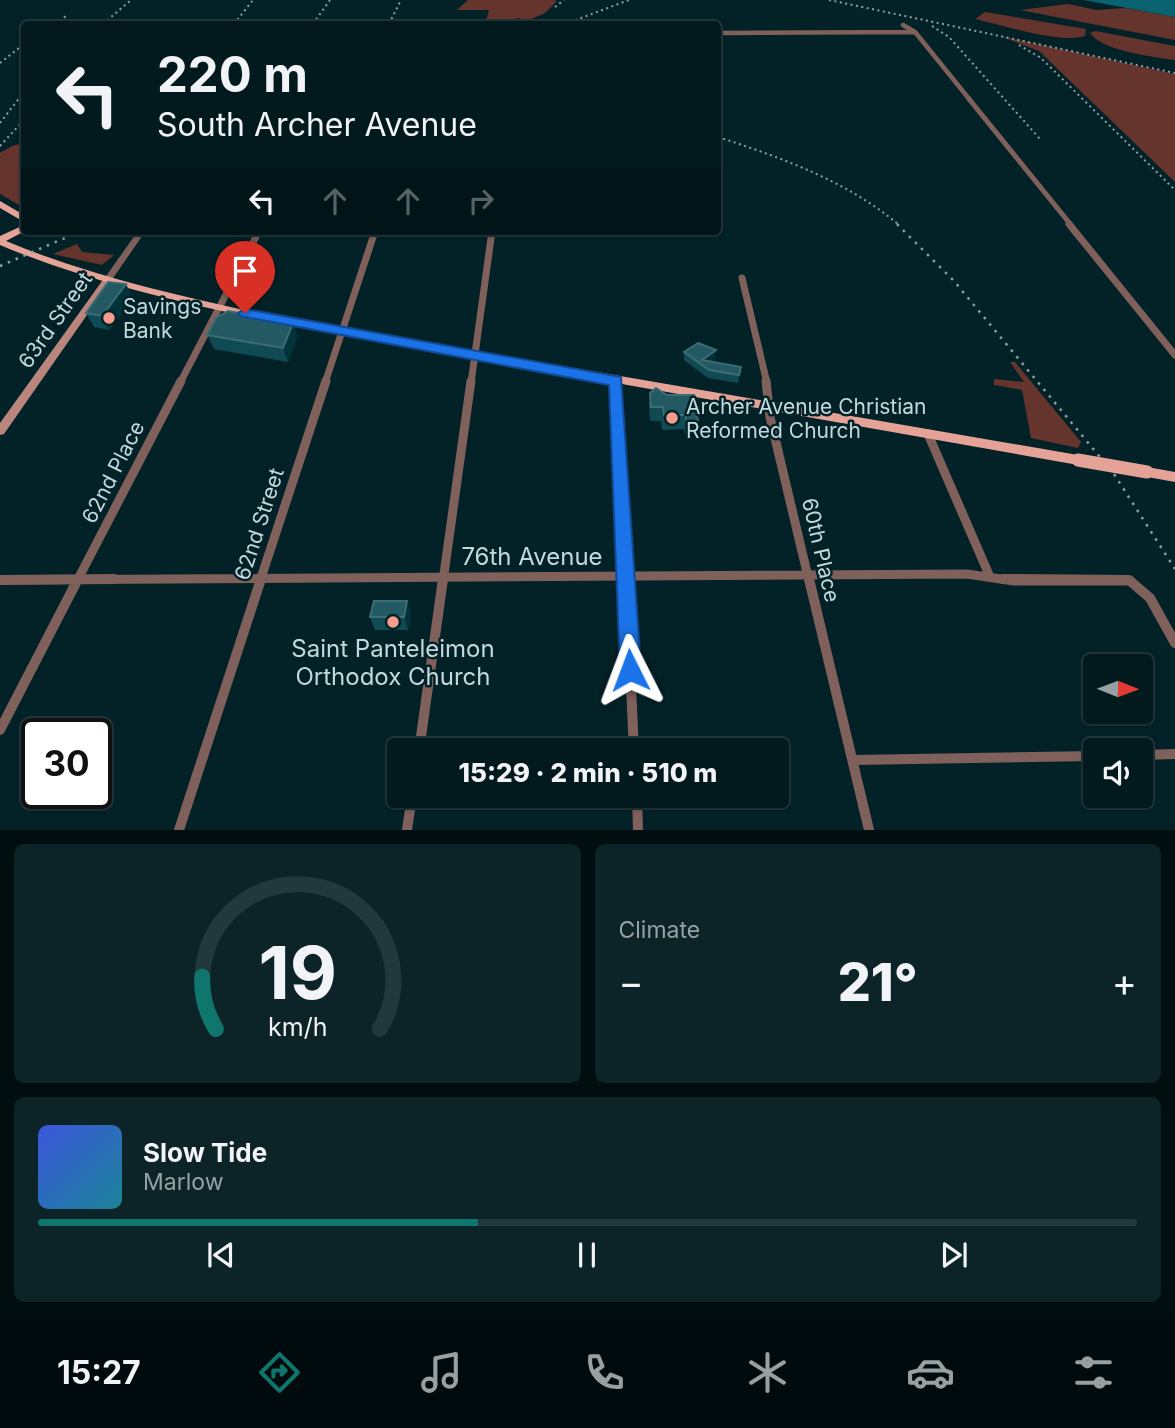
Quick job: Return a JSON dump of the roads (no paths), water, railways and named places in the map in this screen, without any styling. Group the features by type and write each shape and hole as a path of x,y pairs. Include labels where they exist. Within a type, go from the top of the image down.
{"main road":[{"path":"0,204 21,217"},
{"path":"0,241 21,230"},
{"path":"0,241 45,262 108,279 218,307 342,332 1175,477"},
{"name":"63rd Street","path":"0,431 108,279"}],"street":[{"path":"903,25 915,32 1175,355"},
{"path":"721,33 915,32"},
{"name":"63rd Street","path":"108,279 139,235"},
{"name":"62nd Place","path":"0,730 256,235"},
{"name":"62nd Street","path":"179,830 374,235"},
{"path":"421,738 491,235"},
{"name":"60th Place","path":"742,278 807,575 869,830"},
{"path":"616,381 633,738"},
{"path":"928,434 990,577"},
{"name":"76th Avenue","path":"0,580 967,574 1014,580 1129,580 1137,583 1144,591 1175,643"},
{"path":"1153,755 1175,754"},
{"path":"853,760 1083,756"},
{"path":"407,830 410,808"},
{"path":"637,808 638,830"}],"water":[{"path":"1084,0 1175,0 1175,17"}],"railway":[{"path":"106,21 131,0"},
{"path":"236,21 253,0"},
{"path":"315,21 330,0"},
{"path":"390,21 401,0"},
{"path":"555,7 564,0"},
{"path":"573,21 629,0"},
{"path":"829,0 1175,73"},
{"path":"59,21 66,16"},
{"path":"932,26 949,37 1040,139"},
{"path":"1019,45 1041,58 1175,190"},
{"path":"0,63 21,46"},
{"path":"0,123 21,96"},
{"path":"0,146 21,123"},
{"path":"721,138 790,162 836,183 879,209 899,225"},
{"path":"897,224 954,281 1114,474 1175,569"},
{"path":"0,266 72,235"}],"place":[{"name":"Savings Bank","path":"109,318"},
{"name":"Archer Avenue Christian Reformed Church","path":"672,418"},
{"name":"Saint Panteleimon Orthodox Church","path":"393,622"}]}
